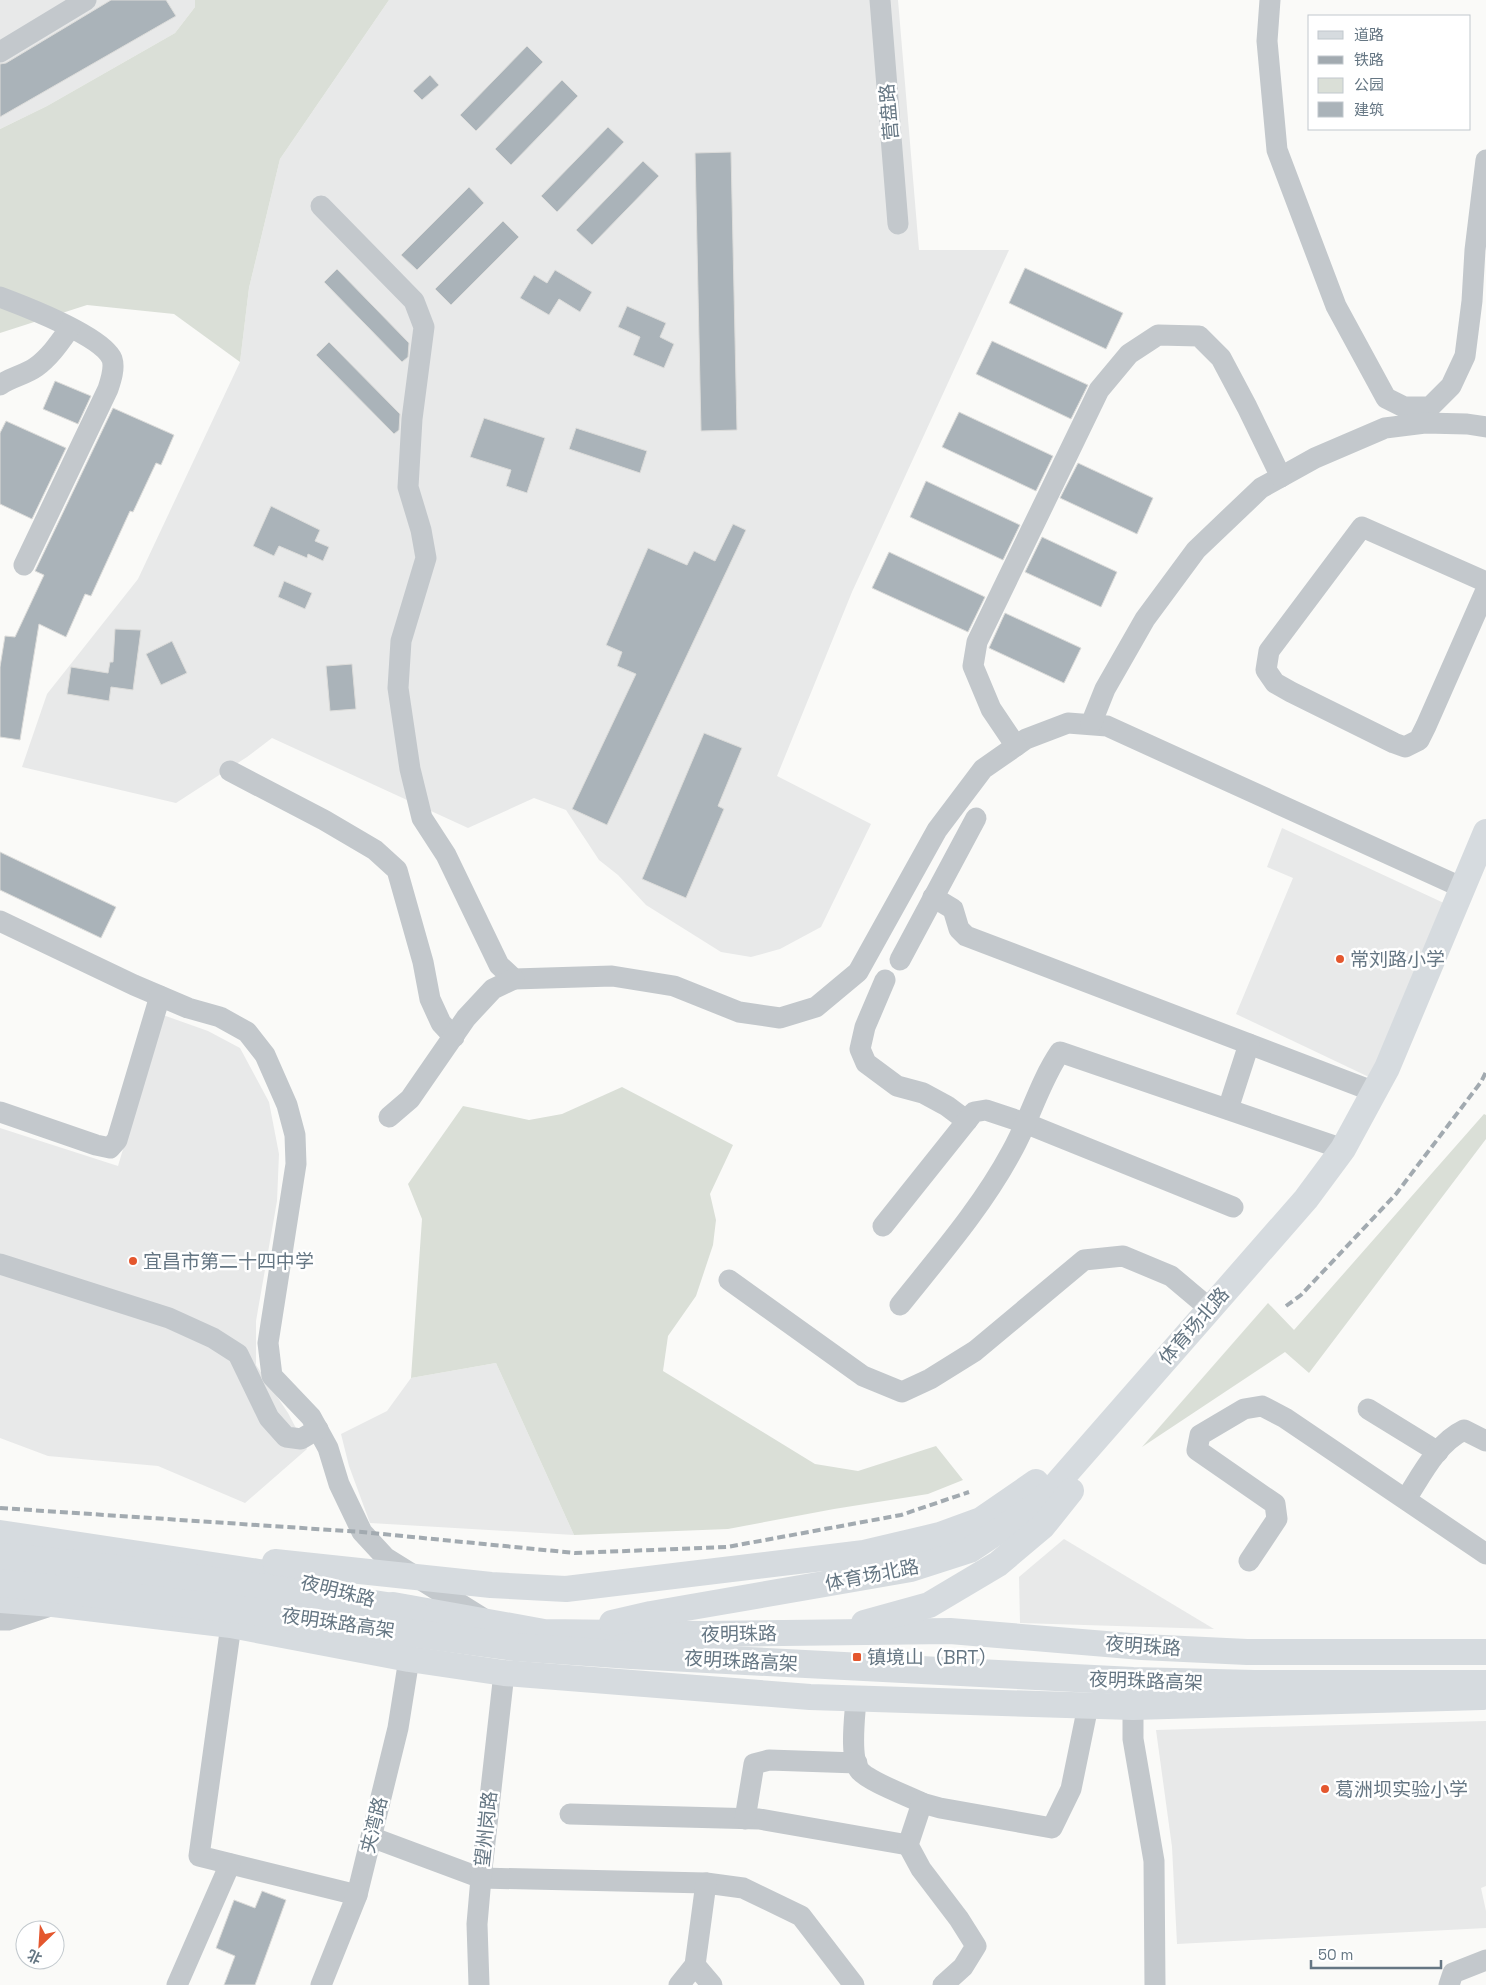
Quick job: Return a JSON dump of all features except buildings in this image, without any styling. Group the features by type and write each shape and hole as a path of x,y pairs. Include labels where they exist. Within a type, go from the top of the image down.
{"highway":[{"name":"夜明珠路高架","path":"0,1557 84,1564 228,1582 413,1610"},
{"name":"夜明珠路高架","path":"0,1583 235,1609 514,1647 631,1655 1133,1681 1255,1684 1486,1684"}],"main road":[{"name":"体育场北路","path":"1213,1310 1271,1262 1314,1214 1358,1155 1403,1073 1474,883 1486,832"},
{"name":"体育场北路","path":"717,1606 911,1569 970,1550 1040,1503 1213,1310 1306,1199 1343,1149 1387,1068 1474,883"},
{"path":"0,1535 290,1563 491,1585 566,1589 864,1553 940,1535 981,1520 1033,1486 1213,1310"},
{"path":"631,1655 756,1642 864,1623 929,1605 998,1564 1043,1526 1213,1310"},
{"name":"夜明珠路","path":"0,1535 259,1572 413,1610 544,1632 703,1634 950,1631 1142,1647 1247,1652 1486,1652"},
{"path":"0,1600 54,1604 231,1625 409,1659 504,1673 810,1697 1133,1707 1486,1696"},
{"path":"569,1632 651,1614 717,1606"},
{"path":"703,1634 688,1626 684,1616 717,1606"}],"street":[{"path":"0,52 86,0"},
{"name":"营盘路","path":"880,0 898,224"},
{"path":"1270,0 1267,41 1277,150 1336,306 1386,398 1404,406 1430,407 1451,386 1465,356 1486,160"},
{"path":"321,206 414,301 424,327 412,419 408,487 421,530 426,558 402,641 398,688 410,770 422,818 446,855 499,965 514,979"},
{"path":"0,297 70,328 99,344 112,358 113,373 108,389 24,566"},
{"path":"0,385 7,379 35,368 50,355 70,328"},
{"path":"1016,746 991,708 974,666 976,642 1100,390 1129,354 1158,335 1199,336 1222,358 1281,477"},
{"path":"1091,724 1105,689 1145,619 1196,550 1261,488 1315,458 1385,428 1425,423 1467,424 1486,427"},
{"path":"1486,582 1362,527 1269,651 1266,670 1275,683 1291,692 1394,744 1406,747 1418,740 1426,726 1486,590"},
{"path":"389,1117 410,1099 466,1018 493,989 514,979 612,976 674,986 739,1012 780,1018 816,1008 858,972 937,830 983,769 1026,739 1068,723 1107,726 1474,883"},
{"path":"230,771 324,820 375,850 397,870 423,962 430,999 441,1022 454,1037"},
{"path":"900,960 932,897 976,818"},
{"path":"932,897 953,909 959,929 966,936 1375,1092"},
{"path":"1,924 188,1008 220,1016 247,1032 264,1055 287,1105 296,1135 296,1164 268,1343 272,1376 311,1417 318,1429 328,1448 339,1484 362,1532 386,1558 490,1623"},
{"path":"885,980 865,1028 860,1050 866,1064 897,1086 923,1093 967,1121"},
{"path":"0,1112 96,1145 110,1148 117,1140 160,996"},
{"path":"1228,1109 1249,1044"},
{"path":"900,1305 980,1204 1013,1150 1049,1068 1060,1052 1343,1149"},
{"path":"883,1226 974,1112 986,1110 1024,1123 1234,1207"},
{"path":"729,1280 863,1376 902,1392 930,1379 975,1351 1084,1260 1123,1256 1170,1276 1213,1310"},
{"path":"0,1264 169,1318 213,1338 238,1354 269,1418 286,1437 301,1440 318,1429"},
{"path":"1250,1561 1277,1519 1275,1504 1259,1491 1197,1450 1200,1436 1244,1409 1262,1406 1285,1418 1486,1554"},
{"path":"1368,1409 1438,1452"},
{"path":"1406,1499 1452,1435 1464,1430 1485,1439"},
{"path":"0,1620 8,1620 54,1604"},
{"path":"231,1625 199,1856 357,1895"},
{"name":"夹湾路","path":"321,1985 357,1895 398,1728 409,1659"},
{"name":"望州岗路","path":"479,1985 477,1924 504,1673"},
{"path":"856,1699 853,1750 860,1771 878,1782 922,1803 958,1812 1052,1828 1071,1789 1088,1706"},
{"path":"1133,1707 1132,1739 1154,1861 1154,1985"},
{"path":"745,1819 754,1764 769,1760 857,1763"},
{"path":"922,1803 908,1845 921,1869 959,1919 976,1946 963,1967 943,1985"},
{"path":"570,1814 759,1819 908,1845"},
{"path":"371,1837 481,1878 706,1883 743,1888 802,1916 854,1985"},
{"path":"177,1985 230,1864"},
{"path":"679,1985 695,1965 706,1883"},
{"path":"1449,1985 1453,1973 1486,1960"},
{"path":"695,1965 712,1985"}],"shaded area":[{"path":"0,0 195,0 195,7 175,33 47,106 0,129"},
{"path":"389,0 898,0 919,250 1009,250 852,592 777,776 871,824 821,927 780,949 751,957 721,952 646,905 618,875 599,860 566,810 534,798 468,828 272,738 247,757 176,803 22,767 47,694 138,579 240,362 249,288 280,159"},
{"name":"常刘路小学","path":"1282,828 1446,904 1371,1078 1236,1014 1293,878 1267,867"},
{"name":"宜昌市第二十四中学","path":"163,1015 208,1031 240,1048 269,1102 279,1154 277,1201 256,1321 256,1365 288,1413 307,1449 245,1503 158,1466 48,1456 0,1438 0,1128 118,1166"},
{"path":"496,1363 574,1535 370,1523 349,1466 341,1434 387,1411 411,1378"},
{"path":"1064,1539 1214,1629 1020,1623 1019,1577"},
{"name":"葛洲坝实验小学","path":"1486,1721 1486,1886 1481,1888 1486,1911 1486,1928 1177,1944 1172,1847 1156,1730"}],"green space":[{"path":"195,0 389,0 280,159 249,288 240,362 174,314 87,305 0,333 0,129 47,106 175,33 195,7"},
{"path":"622,1087 733,1145 710,1194 716,1220 713,1245 696,1296 668,1336 663,1371 815,1464 858,1471 936,1446 963,1480 928,1494 728,1529 574,1535 496,1363 411,1378 422,1219 408,1184 463,1106 529,1120 562,1114"},
{"path":"1484,1114 1486,1115 1486,1139 1309,1373 1285,1352 1142,1447 1268,1303 1294,1330"}],"railway":[{"path":"1286,1306 1301,1295 1396,1194 1481,1082 1486,1072"},
{"path":"0,1508 362,1532 575,1553 727,1547 901,1515 969,1492"}],"place":[{"name":"常刘路小学","path":"1340,959"},
{"name":"宜昌市第二十四中学","path":"133,1261"},
{"name":"镇境山（BRT）","path":"857,1657"},
{"name":"葛洲坝实验小学","path":"1325,1789"}]}
